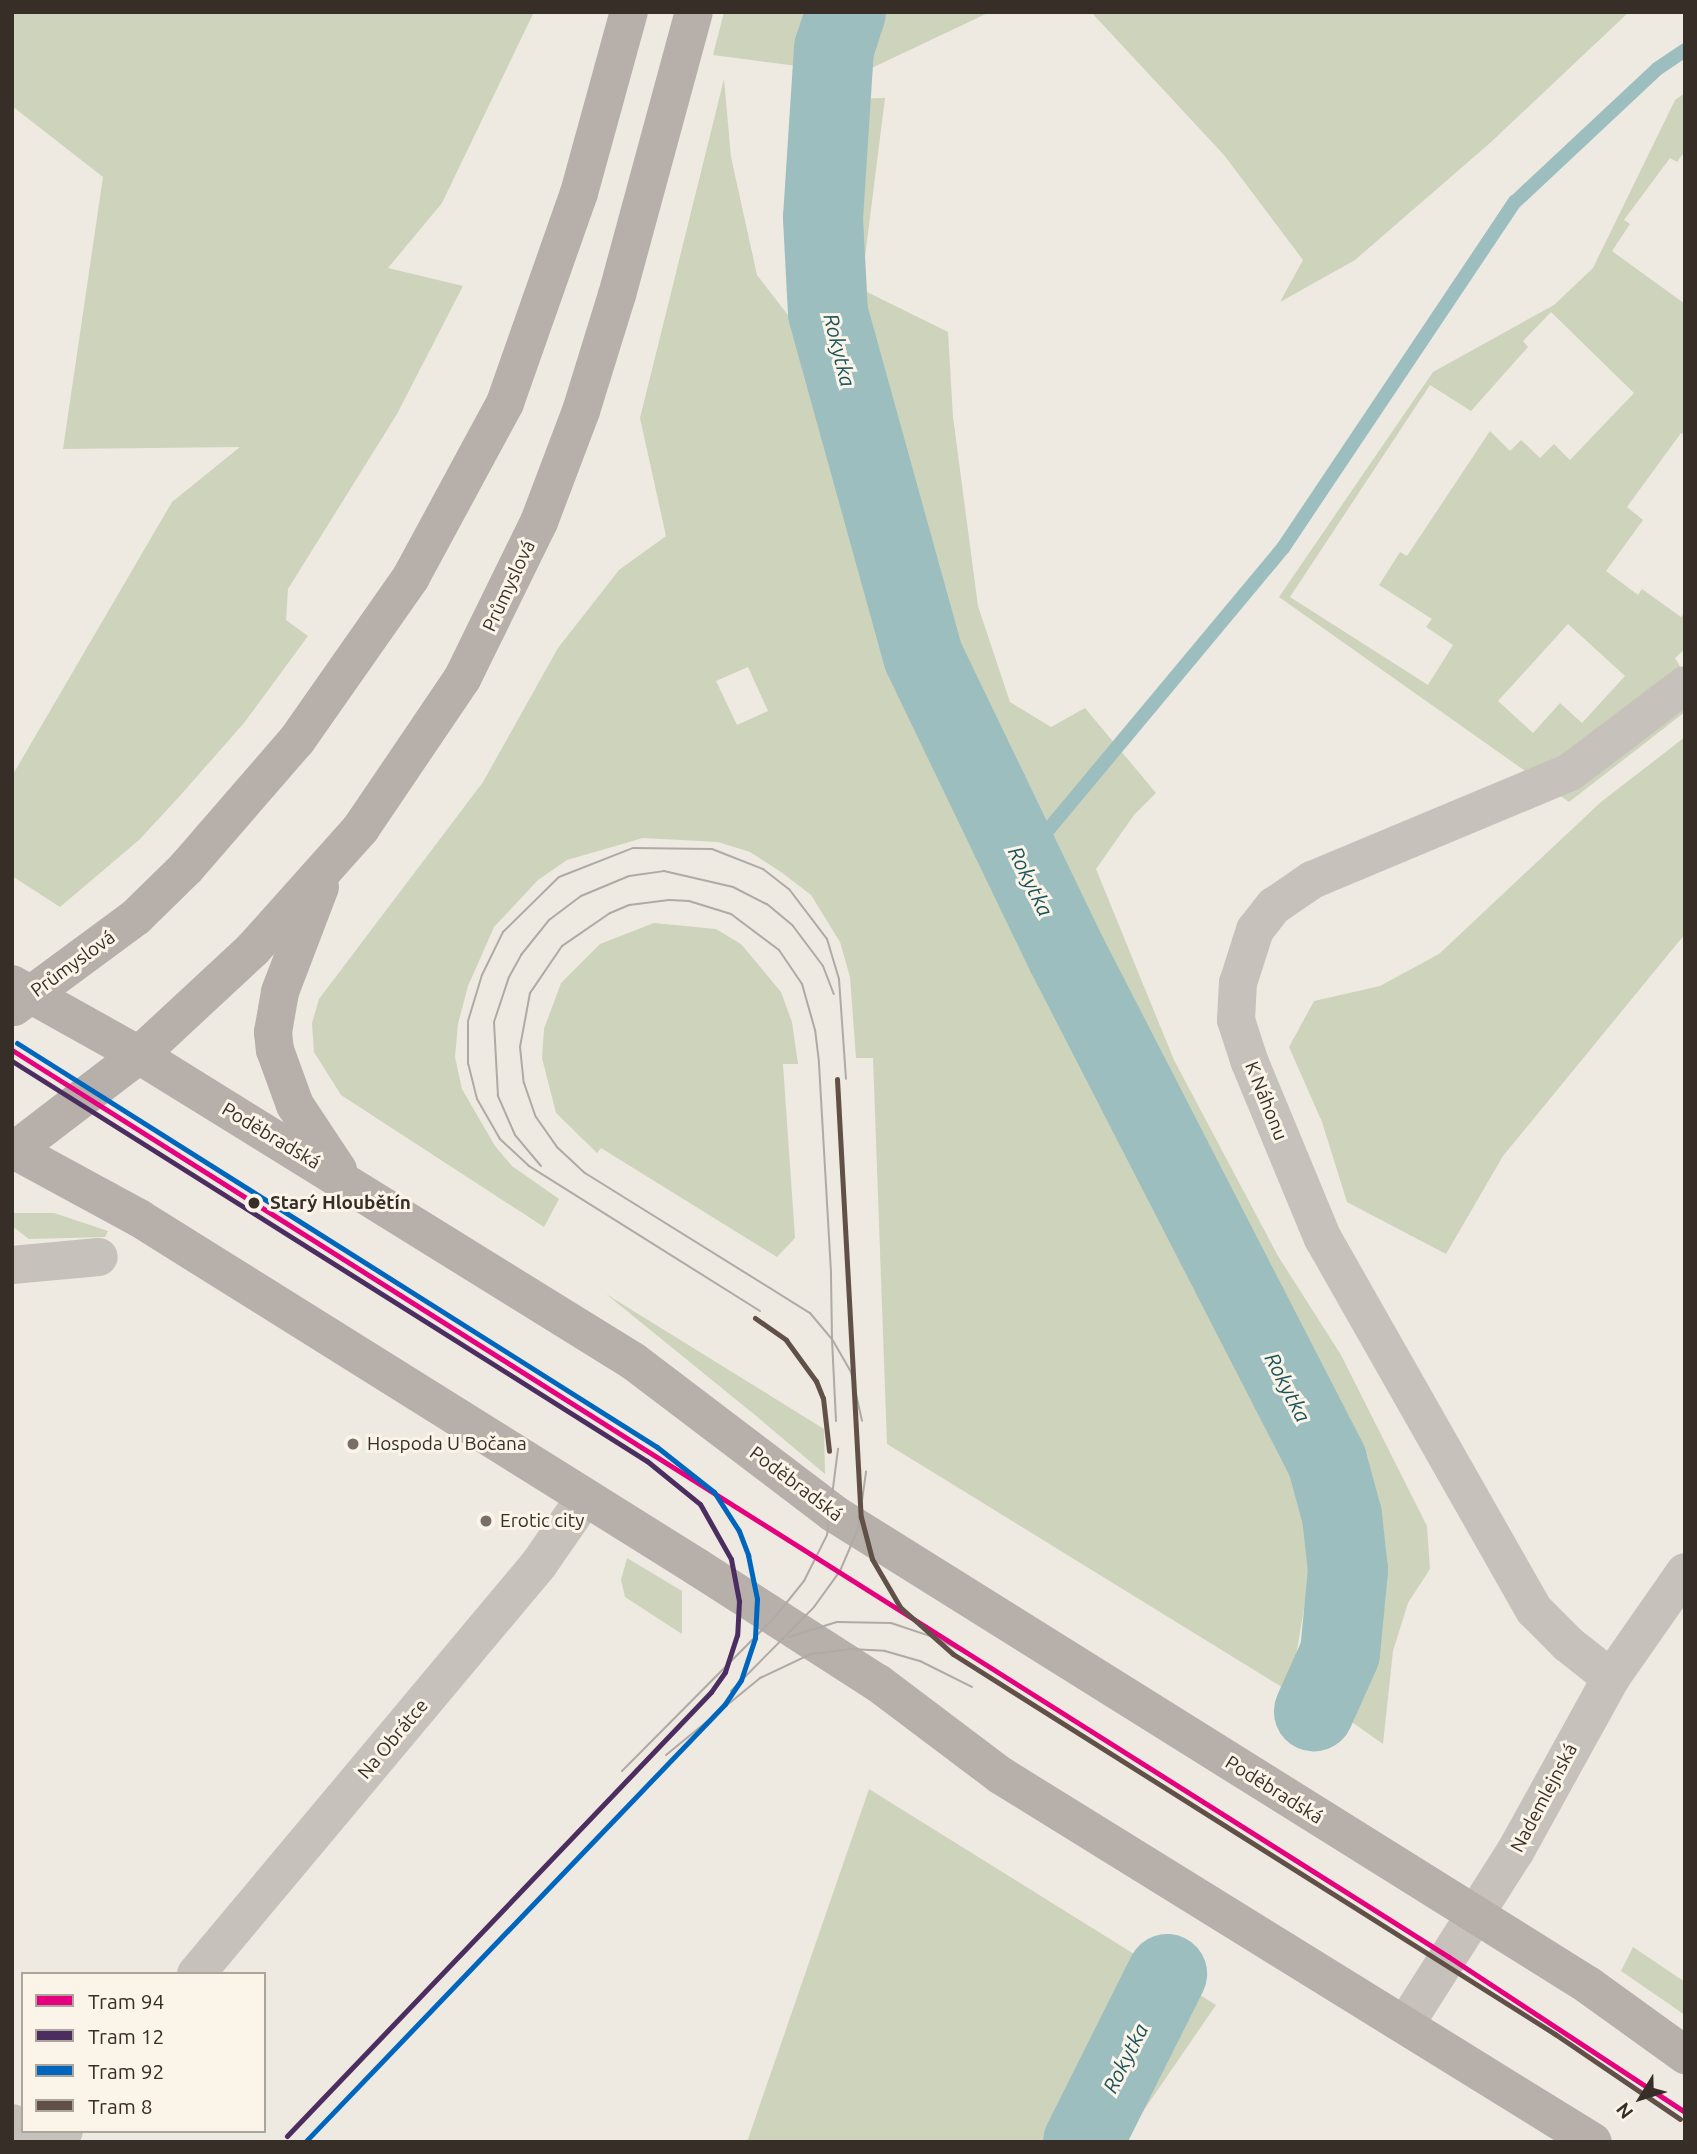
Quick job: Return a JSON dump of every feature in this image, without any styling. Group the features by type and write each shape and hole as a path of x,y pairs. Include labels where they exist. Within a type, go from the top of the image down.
{"main road":[{"name":"Průmyslová","path":"18,995 136,917 218,833 333,694 411,577 505,403 579,193 629,12"},
{"name":"Průmyslová","path":"13,1151 139,1055 190,1012 326,870 431,729 485,639 539,522 601,350 694,12"},
{"path":"326,870 280,992 273,1032 278,1059 295,1105 348,1183"},
{"name":"Poděbradská","path":"18,995 139,1055 633,1361 833,1513 1588,1985 1685,2055"},
{"path":"13,1151 139,1218 878,1683 1000,1775 1593,2142"}],"street":[{"name":"K Náhonu","path":"1611,1678 1534,1610 1323,1240 1249,1060 1236,1020 1238,983 1255,930 1273,906 1312,880 1570,772 1685,685"},
{"path":"12,1265 99,1257"},
{"name":"Na Obrátce","path":"198,1972 539,1564 584,1499"},
{"name":"Nademlejnská","path":"1405,2025 1520,1844 1611,1678 1685,1572"}],"green space":[{"path":"12,12 534,12 442,203 388,268 463,286 397,414 288,589 286,620 308,636 244,723 178,798 139,840 60,907 12,876 12,776 172,502 240,447 63,449 103,177 12,106"},
{"path":"724,12 990,12 859,74 713,55"},
{"path":"1091,12 1629,12 1490,143 1355,260 1280,302 1303,260 1224,155"},
{"path":"724,79 731,157 757,275 801,332 885,599 983,826 1291,1445 1314,1548 1290,1692 887,1444 873,1058 856,1058 850,977 840,942 811,895 781,872 750,852 718,842 643,838 567,860 538,880 494,927 468,986 458,1024 455,1057 462,1089 495,1146 512,1166 559,1199 544,1227 341,1095 314,1052 312,1023 319,999 483,782 558,648 619,570 666,536 640,418","holes":["748,667 768,711 737,725 716,681"]},
{"path":"1685,93 1685,151 1677,162 1670,158 1624,220 1630,224 1612,251 1685,304 1685,435 1681,433 1627,507 1643,520 1606,571 1638,595 1642,589 1681,617 1685,612 1685,649 1675,658 1685,675 1685,712 1569,802 1279,597 1433,372 1554,305 1593,268 1675,100","holes":["1551,312 1634,393 1570,460 1554,444 1540,458 1521,440 1510,451 1490,431 1407,556 1400,552 1379,585 1432,619 1426,627 1453,645 1428,685 1290,597 1430,385 1471,411 1528,347 1523,341","1568,624 1625,676 1582,723 1560,703 1533,733 1498,701"]},
{"path":"885,98 861,289 948,332 953,417 978,606 1010,702 1051,727 1085,708 1156,793 1134,815 1096,869 1174,1060 1278,1256 1341,1355 1427,1526 1430,1569 1408,1603 1393,1651 1383,1744 1339,1713 1369,1633 1359,1529 1327,1408 1246,1262 1056,894 967,707 853,366 835,261 854,99"},
{"path":"1685,737 1685,934 1503,1156 1446,1254 1347,1202 1322,1122 1289,1047 1314,1001 1380,986 1439,954 1601,802"},
{"path":"654,923 716,929 741,944 781,992 792,1022 798,1064 783,1064 795,1238 777,1257 601,1148 597,1153 556,1113 542,1058 544,1029 561,983 600,944"},
{"path":"12,1213 54,1213 108,1231 105,1237 29,1239 12,1226"},
{"path":"606,1294 824,1429 825,1474 755,1415"},
{"path":"627,1558 682,1591 682,1634 625,1597 621,1580"},
{"path":"869,1789 1216,2005 1122,2142 747,2142"},
{"path":"1633,1947 1685,1982 1685,2015 1621,1971"}],"waterway":[{"name":"Rokytka","path":"846,12 834,48 823,218 828,313 923,656 1067,955 1327,1461 1342,1516 1348,1570 1340,1653 1314,1711"},
{"path":"1023,860 1283,548 1515,202 1657,69 1685,50"},
{"name":"Rokytka","path":"1083,2142 1167,1974"}],"tram line":[{"path":"760,1311 529,1166 500,1139 477,1099 468,1064 468,1021 482,975 503,932 559,877 633,848 712,849 763,869 789,889 827,939 839,979 846,1079"},
{"path":"541,1166 515,1135 498,1096 494,1022 509,977 521,955 549,920 581,896 629,876 664,871 733,887 767,904 793,926 823,966 834,994"},
{"path":"836,1421 832,1339 831,1272 819,1062 815,1030 802,984 779,950 731,914 689,901 669,900 629,905 610,913 562,946 530,993 520,1047 524,1083 536,1117 558,1148 585,1173 810,1313 832,1339 851,1372 862,1421"},
{"name":"92","path":"17,1043 657,1447 714,1492 739,1531 748,1555 757,1599 755,1638 741,1680 725,1704 305,2142"},
{"name":"94","path":"12,1050 1449,1957 1685,2112"},
{"name":"12","path":"12,1061 647,1461 700,1504 731,1559 739,1601 737,1635 725,1672 711,1692 287,2136"},
{"name":"8","path":"837,1079 861,1517 872,1559 900,1607 953,1654 1555,2034 1680,2119"},
{"name":"8","path":"755,1318 786,1340 816,1381 823,1398 829,1451"},
{"path":"622,1771 775,1617 804,1581 827,1535 838,1449"},
{"path":"731,1691 814,1607 840,1571 858,1529 866,1472"},
{"path":"789,1637 837,1622 891,1623 936,1638 983,1662"},
{"path":"666,1755 760,1678 811,1654 850,1649 885,1651 920,1661 972,1687"}],"place":[{"name":"Starý Hloubětín","path":"254,1203"},
{"name":"Hospoda U Bočana","path":"353,1444"},
{"name":"Erotic city","path":"486,1521"}]}
